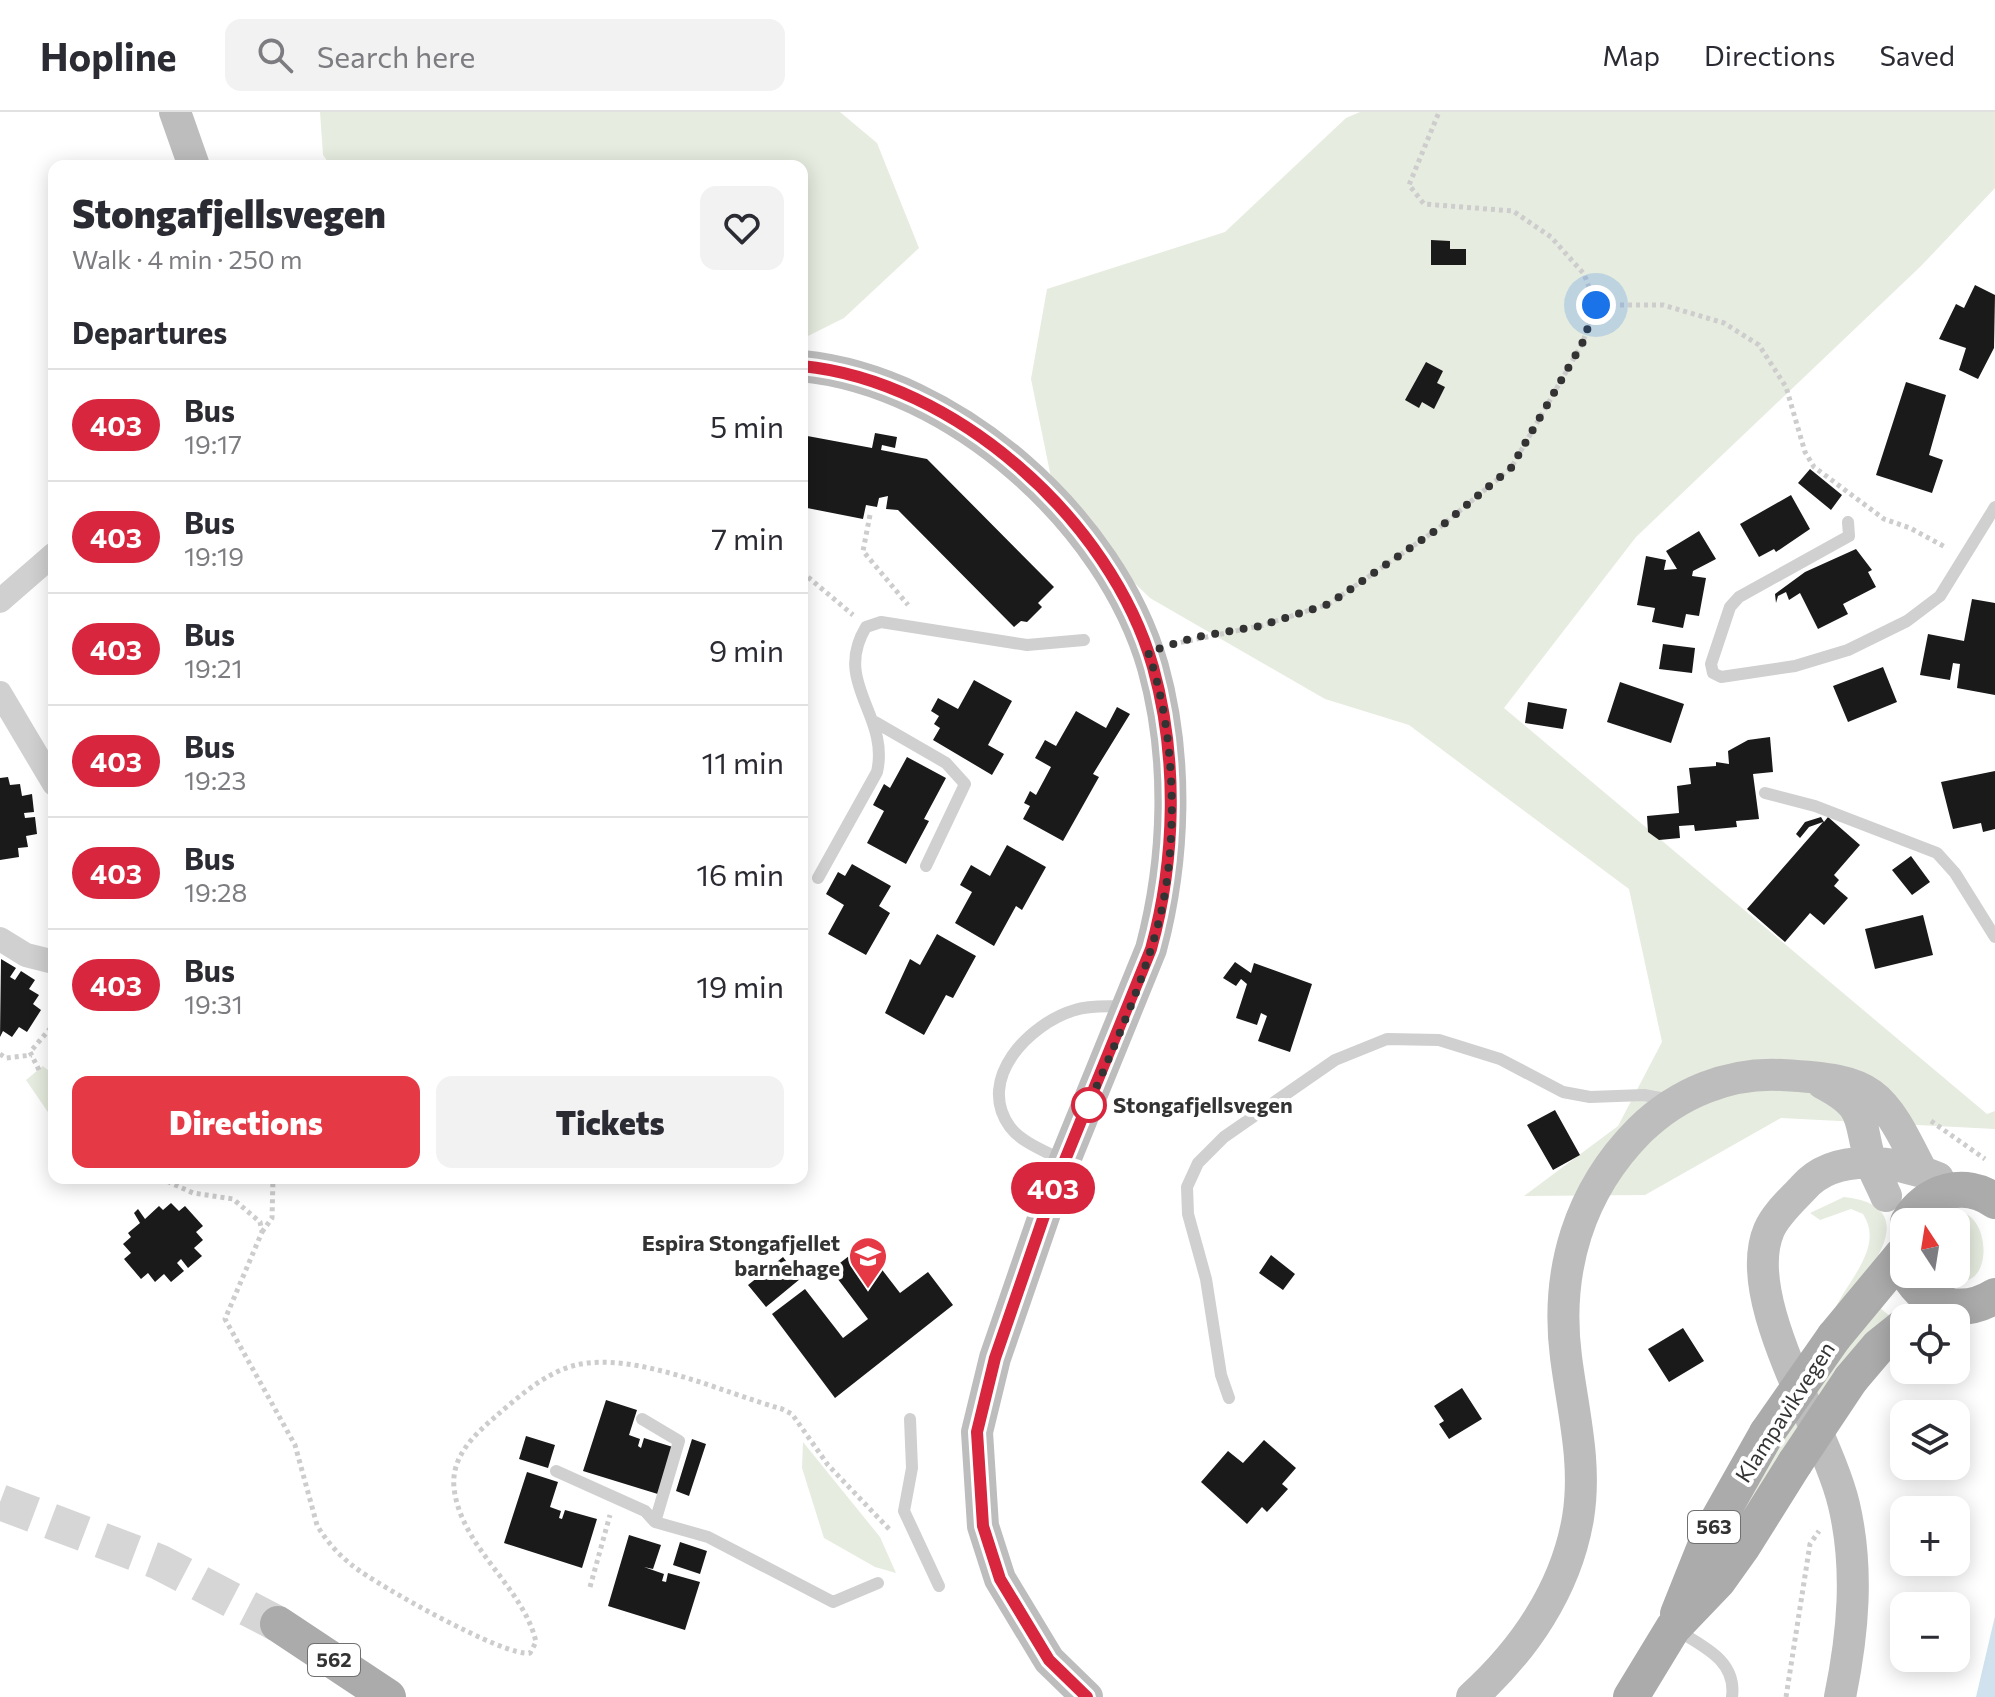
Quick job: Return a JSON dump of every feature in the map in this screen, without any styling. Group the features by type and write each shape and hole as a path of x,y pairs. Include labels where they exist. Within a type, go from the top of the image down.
{"main road":[{"name":"563","path":"1923,1208 1930,1198 1958,1190"},
{"path":"1958,1190 1979,1193 1995,1201"},
{"name":"Klampavikvegen","path":"1631,1697 1673,1628 1710,1534 1767,1433 1890,1257"},
{"path":"1970,1306 1995,1296"},
{"name":"Klampavikvegen","path":"1673,1628 1727,1569 1851,1379 1890,1337"},
{"name":"562","path":"278,1624 388,1697"}],"street":[{"path":"175,112 192,160"},
{"path":"808,367 850,376 920,400 960,421 995,447 1053,502 1088,543 1128,607 1148,652 1166,734 1170,788 1161,913 1128,1006 1064,1161 983,1397 977,1432 978,1493 990,1553 1016,1610 1049,1660 1087,1697"},
{"path":"0,601 48,559"},
{"path":"0,693 48,774"},
{"path":"0,939 26,955 48,960"},
{"path":"1472,1697 1518,1650 1540,1619 1569,1554 1577,1522 1582,1468 1562,1317 1564,1287 1578,1223 1620,1150 1674,1101 1701,1089 1750,1076 1812,1078 1852,1081 1867,1089 1888,1110 1922,1172"},
{"path":"1812,1078 1842,1093 1863,1117 1870,1161 1890,1208"},
{"path":"1840,1697 1848,1658 1854,1592 1844,1507 1824,1442 1771,1323 1763,1294 1763,1249 1770,1229 1813,1175 1870,1161 1922,1172 1958,1190"},
{"path":"1785,1208 1820,1187 1856,1184 1890,1223"}],"lane":[{"path":"1848,522 1849,536 1739,597 1730,607 1711,664 1713,673 1721,677 1795,666 1869,643 1940,596 1995,507"},
{"path":"818,878 877,772 880,758 875,722 855,678 854,653 866,627 881,622 1027,645 1084,640"},
{"path":"875,722 946,763 965,784 926,866"},
{"path":"1765,793 1815,806 1937,853 1955,873 1995,937"},
{"path":"1064,1161 1030,1143 1010,1127 999,1081 1010,1057 1036,1032 1072,1011 1128,1006"},
{"path":"1229,1398 1221,1375 1206,1279 1188,1214 1187,1187 1198,1163 1224,1137 1335,1060 1387,1039 1439,1040 1500,1059 1563,1092 1590,1097 1644,1095 1674,1101"},
{"path":"642,1419 679,1441 655,1522"},
{"path":"910,1419 912,1468 904,1511 911,1532 939,1586"},
{"path":"556,1471 645,1511 655,1522 708,1537 833,1602 878,1583"},
{"path":"1673,1628 1718,1656 1730,1670 1732,1697"}],"path":[{"path":"1148,652 1196,637 1260,626 1329,604 1439,528 1511,468 1582,344 1596,305 1584,274 1551,237 1513,211 1424,204 1409,185 1439,112"},
{"path":"1596,305 1663,305 1724,323 1759,345 1786,387 1805,452 1814,467 1884,519 1910,528 1965,558"},
{"path":"870,515 863,551 927,629"},
{"path":"808,577 866,627"},
{"path":"0,1054 6,1058 32,1055 48,1032"},
{"path":"32,1055 39,1070"},
{"path":"1920,1114 1981,1157 1995,1163"},
{"path":"173,1184 193,1193 233,1199 257,1216 262,1232"},
{"path":"273,1184 272,1218 262,1232 225,1319 295,1445 317,1525 335,1550 369,1578 487,1641 522,1655 530,1653 536,1642 525,1616 462,1518 454,1488 457,1463 476,1433 506,1407 558,1372 574,1365 611,1363 651,1370 782,1409 792,1414 828,1465 877,1518 891,1531 911,1532"},
{"path":"590,1587 615,1496"}],"shaded area":[{"path":"320,112 840,112 877,143 919,248 844,318 808,336 808,160 327,160 323,155"},
{"path":"1360,112 1995,112 1995,188 1921,266 1636,537 1504,708 1987,1114 1995,1111 1995,1129 1781,1118 1645,1195 1524,1196 1618,1126 1662,1042 1629,889 1409,725 1325,699 1150,598 1057,507 1031,379 1047,289 1225,232 1346,118"},
{"path":"43,1066 48,1070 48,1112 26,1080"},
{"path":"1844,1197 1870,1204 1884,1215 1887,1231 1871,1268 1831,1318 1866,1253 1869,1227 1863,1214 1851,1209 1820,1220 1810,1213"},
{"path":"1970,1217 1979,1229 1983,1242 1983,1257 1979,1270 1972,1278"},
{"path":"1879,1307 1890,1316 1734,1548 1721,1541 1800,1403"},
{"path":"803,1442 880,1537 896,1573 875,1567 824,1538 802,1468"}],"water":[{"path":"1995,1616 1995,1697 1976,1697"}],"building":[{"path":"1431,240 1450,241 1450,249 1466,249 1466,265 1431,265"},
{"path":"1975,285 1995,295 1994,348 1978,379 1959,370 1966,348 1939,339 1956,304 1964,308"},
{"path":"1426,362 1443,371 1437,383 1445,387 1434,409 1422,402 1419,408 1405,400"},
{"path":"1906,382 1946,395 1929,455 1943,460 1932,493 1876,475"},
{"path":"875,433 897,437 895,448 882,445 881,450 927,459 1054,587 1038,603 1042,607 1027,622 1021,621 1014,627 898,510 886,509 888,496 879,498 877,507 866,505 863,519 808,508 808,436 872,448"},
{"path":"1810,469 1842,495 1831,510 1798,483"},
{"path":"1791,495 1810,529 1776,552 1774,549 1759,557 1740,524"},
{"path":"1699,531 1716,559 1693,571 1692,576 1706,578 1699,616 1686,614 1683,628 1652,622 1655,608 1637,605 1646,556 1666,560 1664,570 1677,569 1666,551"},
{"path":"1856,549 1872,570 1868,572 1876,587 1843,604 1848,614 1818,629 1800,593 1789,600 1786,592 1778,596 1776,603 1775,594 1805,572"},
{"path":"1972,599 1995,603 1995,695 1957,688 1960,664 1953,663 1950,680 1920,675 1928,634 1964,641"},
{"path":"1663,644 1695,648 1692,673 1659,669"},
{"path":"1883,667 1897,702 1848,722 1833,686"},
{"path":"974,680 1012,701 988,745 1004,754 992,775 933,740 940,728 934,724 939,716 931,711 938,698 958,709"},
{"path":"1620,682 1684,704 1671,743 1607,722"},
{"path":"1528,702 1567,709 1563,729 1525,723"},
{"path":"1117,707 1130,714 1093,774 1099,777 1063,841 1023,819 1030,806 1024,803 1030,791 1036,795 1051,767 1035,758 1045,740 1056,746 1076,711 1106,728"},
{"path":"1770,737 1773,772 1753,774 1759,819 1736,821 1737,827 1695,831 1694,825 1679,826 1680,838 1659,840 1648,832 1647,816 1679,813 1677,786 1691,784 1689,768 1716,766 1716,762 1729,764 1728,751 1748,740"},
{"path":"907,757 946,778 924,819 929,821 906,864 867,843 884,811 873,805 884,784 890,788"},
{"path":"1995,771 1995,829 1983,832 1981,823 1953,829 1941,782"},
{"path":"8,777 10,785 20,784 22,796 32,794 34,812 24,813 25,818 35,817 37,834 26,836 28,847 18,848 19,857 0,860 0,778"},
{"path":"1821,817 1824,822 1828,817 1860,845 1834,875 1839,880 1834,886 1848,898 1824,925 1810,913 1785,942 1747,909 1823,822 1809,827 1800,838 1796,834 1805,822"},
{"path":"1007,845 1046,867 1022,910 1016,906 994,946 955,923 972,892 960,885 971,865 990,876"},
{"path":"1911,856 1930,882 1912,895 1892,870"},
{"path":"852,864 891,886 879,906 890,913 866,955 828,934 844,905 826,894 838,872 845,876"},
{"path":"1923,915 1933,955 1875,969 1865,929"},
{"path":"937,934 976,956 953,998 946,995 924,1035 885,1013 910,959 920,965"},
{"path":"1,959 16,968 10,977 15,980 21,971 35,980 29,989 39,995 33,1004 41,1010 27,1032 19,1027 12,1037 3,1031 0,1037"},
{"path":"1235,962 1251,973 1254,963 1312,984 1290,1052 1258,1041 1267,1016 1261,1013 1257,1025 1236,1018 1247,984 1241,979 1236,986 1223,978"},
{"path":"1555,1110 1580,1155 1553,1170 1527,1125"},
{"path":"171,1203 179,1211 185,1206 203,1226 196,1232 203,1240 194,1248 202,1256 188,1268 181,1259 177,1263 184,1271 171,1282 164,1274 155,1282 148,1273 141,1279 124,1259 131,1253 123,1244 131,1237 128,1233 140,1223 134,1213 138,1209 145,1219 159,1206 163,1210"},
{"path":"863,1245 900,1293 928,1272 953,1305 835,1398 772,1314 805,1289 843,1338 868,1319 831,1270"},
{"path":"1271,1255 1295,1274 1283,1290 1259,1273"},
{"path":"783,1257 800,1279 766,1307 748,1285"},
{"path":"1683,1328 1704,1361 1669,1382 1648,1349"},
{"path":"1462,1388 1482,1419 1449,1439 1439,1424 1444,1421 1434,1406"},
{"path":"606,1400 637,1410 629,1435 640,1439 638,1446 641,1448 644,1438 676,1448 661,1495 583,1471"},
{"path":"526,1436 555,1445 548,1468 519,1459"},
{"path":"692,1439 706,1444 689,1496 676,1491"},
{"path":"1264,1440 1296,1468 1282,1484 1288,1489 1267,1512 1262,1507 1247,1524 1201,1482 1228,1451 1243,1463"},
{"path":"527,1472 558,1482 550,1507 561,1511 559,1518 562,1519 565,1510 597,1519 582,1568 504,1543"},
{"path":"629,1535 661,1545 653,1569 644,1567 664,1574 662,1581 666,1582 668,1573 700,1582 685,1630 608,1606"},
{"path":"680,1542 707,1551 700,1574 673,1565"}],"tunnel":[{"path":"0,1502 159,1562 278,1624"}],"bus line":[{"name":"403","path":"808,367 888,387 920,400 960,421 995,447 1053,502 1088,543 1128,607 1143,639 1160,695 1170,775 1166,878 1161,913 1151,949 1104,1070 1054,1187 995,1358 983,1397 977,1432 978,1493 983,1526 1000,1579 1049,1660 1070,1684 1087,1697"}],"place":[{"name":"Stongafjellsvegen","path":"1089,1105"},
{"name":"Espira Stongafjellet barnehage","path":"868,1290"}],"route":[{"path":"1089,1105 1084,1115 1151,949 1166,878 1170,775 1160,695 1148,652 1196,637 1260,626 1329,604 1439,528 1511,468 1582,344 1596,305"}]}
